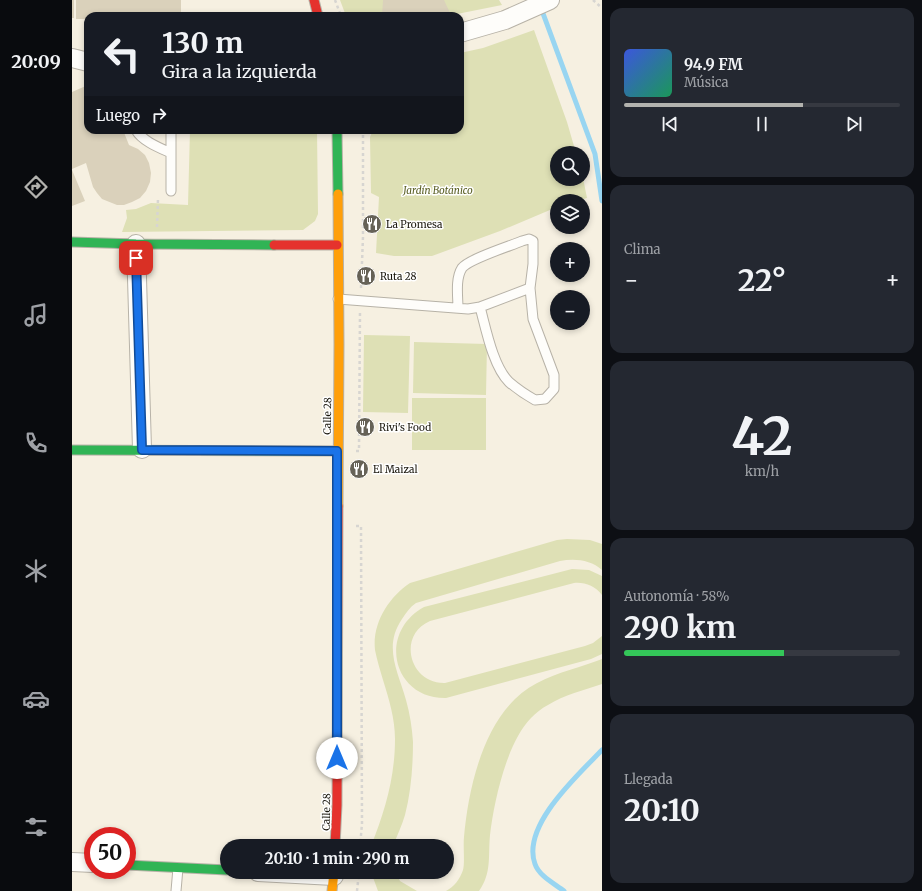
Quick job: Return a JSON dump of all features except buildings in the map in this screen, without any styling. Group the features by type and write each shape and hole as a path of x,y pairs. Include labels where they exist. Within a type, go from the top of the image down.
{"main road":[{"path":"314,0 317,12"},
{"name":"Calle 28","path":"336,839 338,134"},
{"path":"72,242 136,244 337,245"},
{"path":"72,450 337,451"},
{"path":"136,866 220,870"}],"street":[{"path":"464,32 505,20 550,0"},
{"path":"72,58 84,61"},
{"path":"136,244 142,450"},
{"path":"72,862 84,863"}],"lane":[{"path":"139,134 150,142 171,153"},
{"path":"171,134 171,192"},
{"path":"458,308 459,276 463,268 471,262 529,239 533,240 533,264 530,288 533,320 554,375 554,389 545,399 535,400 509,381 491,348 480,307"},
{"path":"338,299 468,309 480,307 530,288"},
{"path":"176,891 178,868"}],"path":[{"path":"335,0 340,12"},
{"path":"593,0 602,8"},
{"path":"157,228 158,199"},
{"path":"338,526 361,526 362,824 361,839"},
{"path":"357,891 358,879"}],"green space":[{"path":"340,0 499,0 502,5 464,13 344,12"},
{"name":"Jardín Botánico","path":"534,30 567,122 574,146 550,146 550,186 585,186 586,194 550,194 550,210 500,231 432,256 394,256 376,253 379,197 371,193 370,137 371,134 464,134 464,52 483,48"},
{"path":"190,134 317,134 318,214 315,221 303,230 122,232 127,218 126,210 136,209 151,203 188,205"},
{"path":"364,335 410,336 408,413 363,412"},
{"path":"414,342 487,344 486,395 413,393"},
{"path":"412,398 486,398 486,450 412,450"},
{"path":"557,540 590,540 602,544 602,570 588,562 571,560 560,561 416,603 410,608 402,619 396,629 393,639 393,649 396,669 407,705 413,742 410,788 405,815 396,839 374,839 381,820 388,794 395,753 393,717 375,650 376,630 379,621 389,603 410,583"},
{"path":"572,569 589,570 602,576 602,595 590,585 574,583 430,621 420,628 413,637 411,647 412,658 416,668 423,676 433,681 445,683 585,646 593,643 602,636 602,654 591,659 446,698 428,695 414,688 403,677 398,663 396,647 400,632 409,618 424,607"},
{"path":"602,659 602,684 554,701 537,712 531,718 515,742 498,789 490,835 488,871 479,891 446,891 452,887 460,877 463,870 466,820 473,782 485,745 493,728 503,713 515,699 537,683"},
{"path":"374,879 399,879 417,891 378,891"}],"waterway":[{"path":"541,8 595,154 602,201"},
{"path":"564,891 544,876 535,864 533,849 536,834 554,802 579,773 602,750"}],"traffic: fast":[{"path":"337,134 338,194"},
{"path":"72,242 274,245"},
{"path":"72,450 337,451"},
{"path":"136,865 220,870"}],"traffic: slow":[{"path":"338,194 338,506"},
{"path":"332,891 333,879"}],"traffic: jam":[{"path":"314,0 317,12"},
{"path":"274,245 337,245"},
{"path":"335,839 337,805 338,506"}],"place":[{"name":"La Promesa","path":"372,224"},
{"name":"Ruta 28","path":"366,276"},
{"name":"Rivi's Food","path":"365,427"},
{"name":"El Maizal","path":"359,469"}],"route":[{"path":"136,258 142,450 337,451 337,758"}]}
